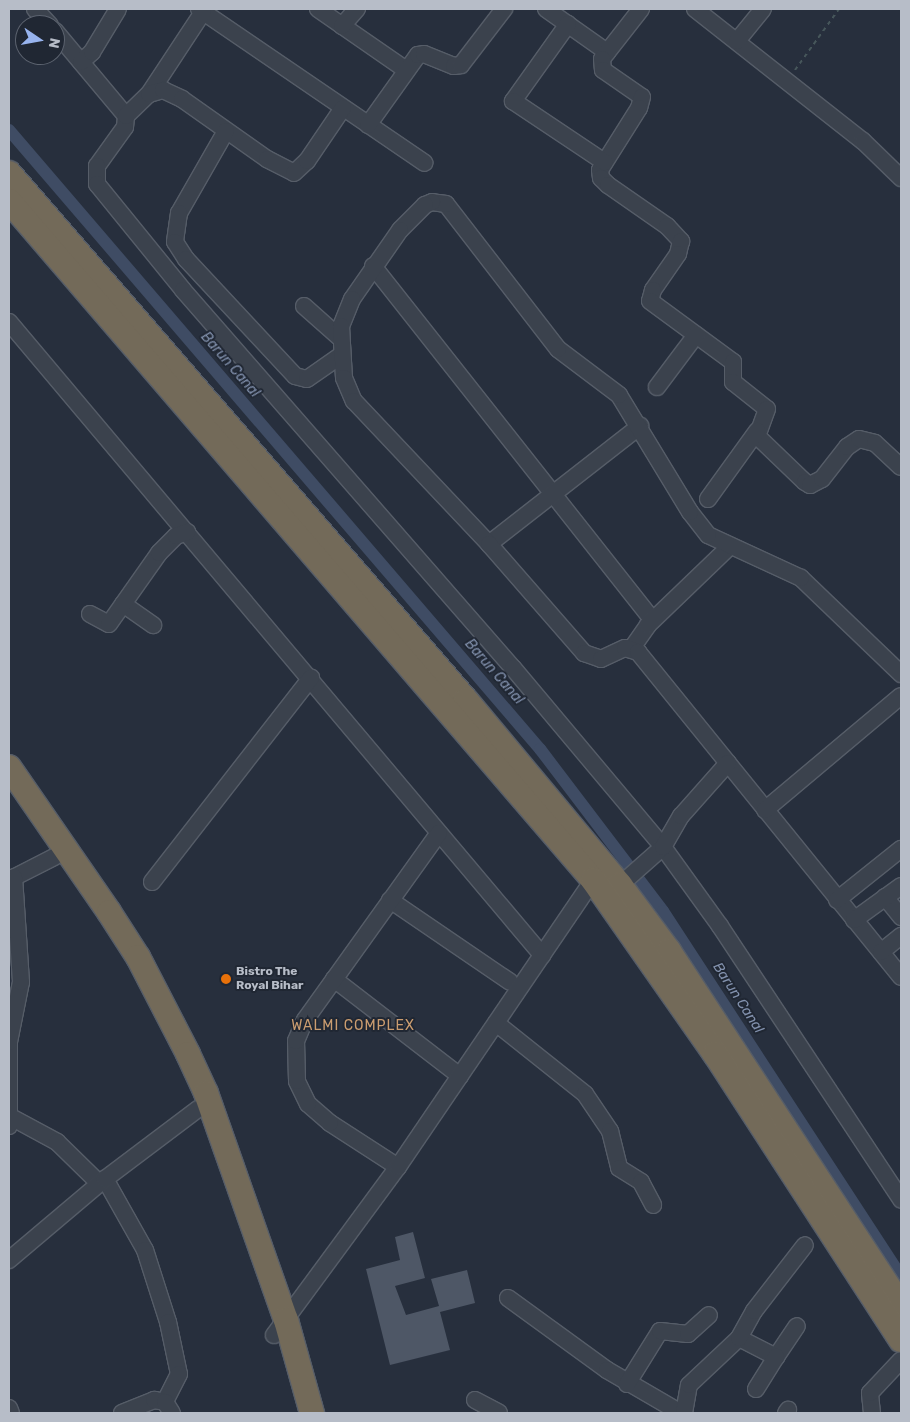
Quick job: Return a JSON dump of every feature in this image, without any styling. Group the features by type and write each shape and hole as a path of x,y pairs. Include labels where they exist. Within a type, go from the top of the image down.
{"highway":[{"path":"9,173 624,881 901,1306"},
{"path":"9,201 593,880 715,1054 901,1340"},
{"path":"9,767 114,919 184,1046 206,1093 280,1328 298,1413"},
{"path":"9,795 54,857 141,993 198,1109 312,1413"}],"street":[{"path":"81,62 92,52 118,9"},
{"path":"318,9 406,70"},
{"path":"342,26 357,9"},
{"path":"368,125 418,55 424,54 454,66 461,65 504,9"},
{"path":"546,9 607,52"},
{"path":"641,9 602,59 603,70 642,97 639,108 604,162 601,178 681,241 678,254 653,290 650,301 733,362 734,382 768,409 757,431 708,499"},
{"path":"695,9 864,141 901,178"},
{"path":"737,41 762,9"},
{"path":"149,94 201,10 425,163"},
{"path":"568,24 513,101 604,162"},
{"path":"65,43 126,116"},
{"path":"343,108 307,161 294,173 267,159 172,93 156,90 149,94 126,116 125,127 96,166 97,184 183,290 513,668 720,926 901,1199"},
{"path":"226,130 179,214 175,242 186,259 295,376 307,379 340,356"},
{"path":"730,546 653,620 632,648 601,659 584,653 489,544 354,401 344,378 340,356 340,338 352,299 374,266 425,206 432,202 446,204 558,349 574,364 613,389 640,426 690,512 708,535 801,578 901,674"},
{"path":"374,266 653,620"},
{"path":"304,306 340,338"},
{"path":"9,322 311,678 542,955"},
{"path":"657,387 696,335"},
{"path":"489,544 640,426"},
{"path":"757,431 757,436 769,451 810,485 822,479 847,447 859,439 875,444 901,466"},
{"path":"90,614 109,624 159,553 176,536 187,532"},
{"path":"123,604 153,625"},
{"path":"632,648 901,978"},
{"path":"152,882 311,678"},
{"path":"765,810 901,696"},
{"path":"624,881 660,851 681,816 728,764"},
{"path":"398,1167 330,1123 308,1104 299,1086 295,1068 296,1041 305,1020 439,833"},
{"path":"837,900 901,849"},
{"path":"9,1126 9,1042 21,982 12,878 54,857"},
{"path":"280,1328 398,1167 593,880"},
{"path":"854,920 901,886"},
{"path":"885,898 901,917"},
{"path":"390,900 510,982"},
{"path":"881,952 901,936"},
{"path":"334,979 460,1076"},
{"path":"496,1023 575,1084 595,1106 610,1131 619,1168 641,1182 653,1205"},
{"path":"9,1260 102,1181 198,1109"},
{"path":"9,1116 57,1142 102,1181 144,1250 168,1322 179,1374 168,1408 154,1400 122,1413"},
{"path":"508,1298 628,1384 683,1413 689,1385 739,1338 754,1311 805,1245"},
{"path":"628,1384 660,1331 688,1334 709,1315"},
{"path":"756,1389 796,1326"},
{"path":"739,1338 766,1349 776,1357"},
{"path":"872,1413 870,1393 901,1360"},
{"path":"475,1400 499,1413"},
{"path":"9,1408 11,1413"}],"path":[{"path":"787,80 839,9"}],"building":[{"path":"413,1232 425,1278 395,1286 406,1315 439,1306 431,1279 467,1270 475,1303 440,1312 450,1350 390,1365 366,1269 400,1260 395,1237"}],"waterway":[{"name":"Barun Canal","path":"9,130 540,749 663,911 901,1276"}],"place":[{"name":"Bistro The Royal Bihar","path":"226,979"}],"district":[{"name":"WALMI COMPLEX","path":"353,1026"}]}
